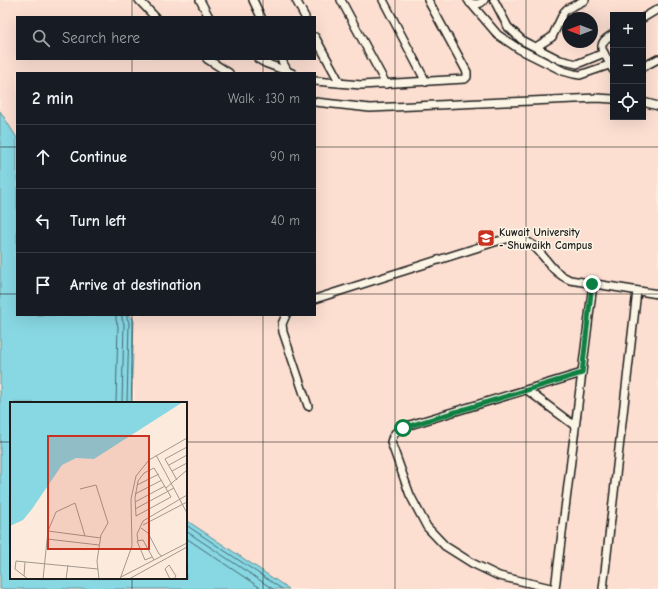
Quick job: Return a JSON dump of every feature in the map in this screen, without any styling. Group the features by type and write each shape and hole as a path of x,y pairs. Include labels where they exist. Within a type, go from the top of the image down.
{"lane":[{"path":"139,0 154,16"},
{"path":"200,0 208,16"},
{"path":"252,0 260,16"},
{"path":"296,0 304,16"},
{"path":"341,0 386,84"},
{"path":"383,0 426,82"},
{"path":"316,81 361,85 465,79 467,77 467,72 428,0"},
{"path":"469,1 480,4 484,0"},
{"path":"494,0 508,27 523,41 560,60 576,64 604,53"},
{"path":"536,47 552,37 564,12 567,9 585,0"},
{"path":"469,1 498,35 519,49 564,71 580,75 610,68"},
{"path":"646,16 658,9"},
{"path":"610,36 605,39 601,46 610,66"},
{"path":"316,39 340,83"},
{"path":"646,65 658,59"},
{"path":"209,60 227,72"},
{"path":"260,60 290,72"},
{"path":"283,60 290,72"},
{"path":"316,102 370,108 597,98 610,99"},
{"path":"646,103 658,106"},
{"path":"316,299 498,240 512,238 523,239 533,245 564,278 592,284 658,294"},
{"path":"582,373 397,430 393,436 392,442 410,495 427,528 446,546 472,563 498,576 555,589 582,373 592,284"},
{"path":"602,589 637,291"},
{"path":"286,316 282,324 283,332 308,406"},
{"path":"527,390 575,426"}],"shaded area":[{"name":"Kuwait University - Shuwaikh Campus","path":"0,0 658,0 658,589 285,589 187,540 187,402 135,402 130,345 113,316 316,316 316,72 16,72 16,158 0,133"}],"water":[{"path":"0,111 16,136 16,316 131,316 134,321 131,402 10,402 10,579 187,579 187,521 289,589 0,589"}],"place":[{"name":"Kuwait University - Shuwaikh Campus","path":"486,238"}],"route":[{"path":"403,428 582,373 592,284"}]}
